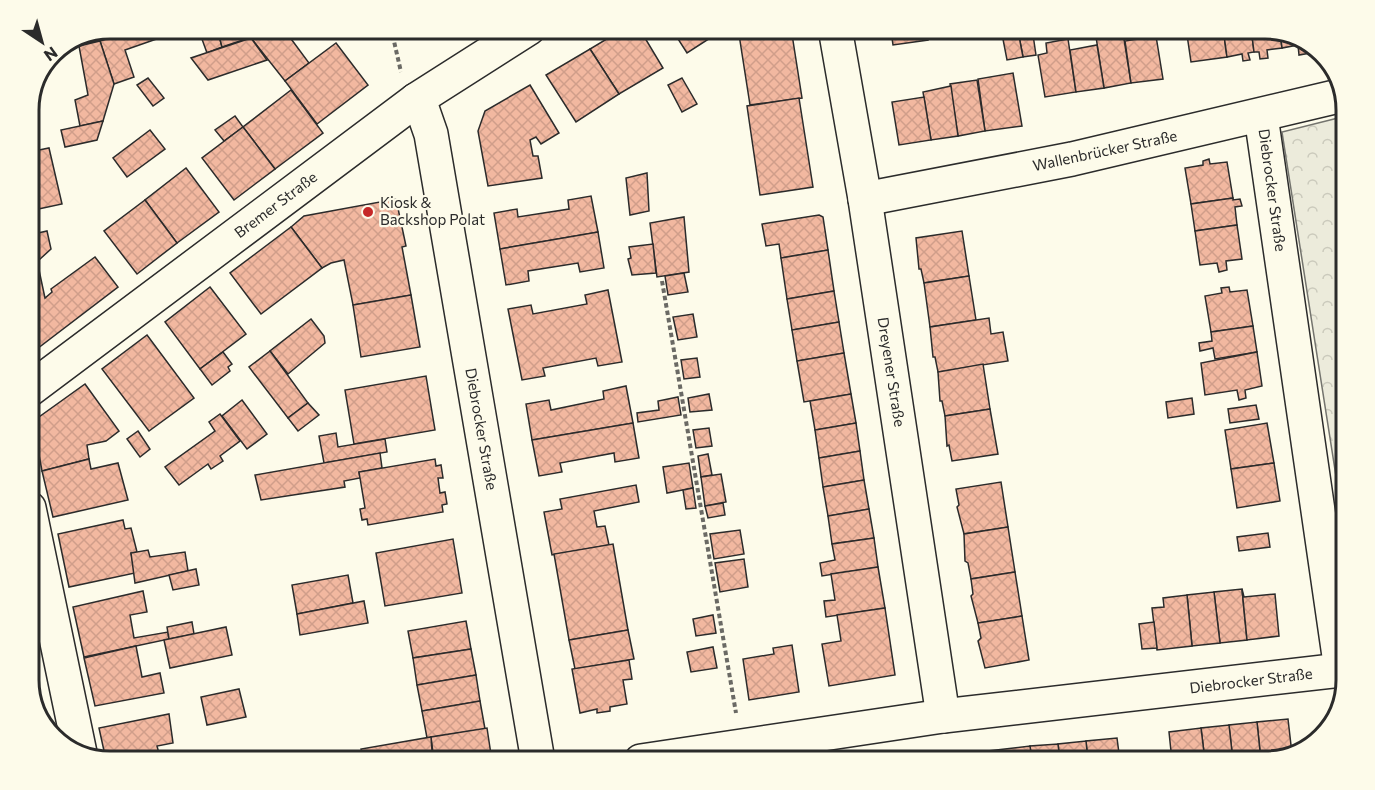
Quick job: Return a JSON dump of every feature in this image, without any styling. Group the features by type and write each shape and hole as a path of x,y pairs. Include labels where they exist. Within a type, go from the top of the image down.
{"street":[{"name":"Bremer Straße","path":"39,383 416,100 512,39"},
{"name":"Dreyener Straße","path":"837,39 865,199 944,716"},
{"name":"Wallenbrücker Straße","path":"865,199 1072,159 1335,97"},
{"name":"Diebrocker Straße","path":"416,100 423,111 431,134 536,751"},
{"name":"Diebrocker Straße","path":"1261,116 1336,635"},
{"path":"39,556 78,743"},
{"name":"Diebrocker Straße","path":"715,751 944,716 1336,671"}],"path":[{"path":"393,39 400,70 416,100"},
{"path":"662,281 742,747"}],"green space":[{"path":"1336,118 1336,476 1282,132"}],"building":[{"path":"156,39 125,50 134,77 114,84 100,41"},
{"path":"202,39 220,39 222,47 207,53"},
{"path":"220,39 246,39 222,47"},
{"path":"252,39 291,39 309,63 285,81"},
{"path":"252,39 267,60 208,80 191,58"},
{"path":"607,39 646,39 663,68 619,94 590,49"},
{"path":"678,39 709,39 687,53"},
{"path":"740,39 793,39 802,98 750,105"},
{"path":"892,39 928,40 893,45"},
{"path":"1003,39 1020,39 1023,57 1007,60"},
{"path":"1020,39 1034,39 1036,55 1023,57"},
{"path":"1068,39 1076,92 1045,97 1038,55 1047,53 1046,43"},
{"path":"1096,39 1124,39 1131,83 1104,88"},
{"path":"1156,39 1163,79 1131,83 1125,41"},
{"path":"1188,39 1225,39 1227,57 1191,62"},
{"path":"1225,39 1252,39 1254,52 1248,53 1250,60 1243,61 1242,54 1227,57"},
{"path":"1252,39 1281,41 1282,48 1267,50 1268,58 1260,59 1259,52 1254,52"},
{"path":"96,40 100,41 81,45"},
{"path":"100,41 114,84 103,121 80,126 75,100 88,95 80,46"},
{"path":"1281,41 1295,46 1282,48"},
{"path":"336,43 368,85 317,124 285,81"},
{"path":"1097,45 1104,88 1076,92 1070,50"},
{"path":"1298,48 1307,54 1299,55"},
{"path":"590,49 619,94 576,122 546,75"},
{"path":"1013,73 1022,126 985,131 978,79"},
{"path":"148,78 164,98 153,106 137,85"},
{"path":"682,78 697,104 682,112 668,85"},
{"path":"977,80 985,131 958,136 950,84"},
{"path":"530,85 559,133 541,144 536,137 530,140 533,156 538,156 542,178 488,186 478,131 485,111"},
{"path":"951,86 958,136 931,140 923,92"},
{"path":"291,90 323,133 275,169 243,127"},
{"path":"924,97 931,140 899,145 892,102"},
{"path":"799,98 813,187 760,195 747,106"},
{"path":"235,116 243,127 224,141 215,130"},
{"path":"103,121 97,140 65,147 61,130"},
{"path":"243,127 275,169 234,200 202,158"},
{"path":"150,130 165,149 127,177 113,158"},
{"path":"49,148 62,204 39,209 39,150"},
{"path":"1209,159 1210,164 1227,162 1233,198 1191,204 1185,168 1203,165 1203,161"},
{"path":"186,168 219,212 177,243 145,200"},
{"path":"647,173 649,211 630,215 626,178"},
{"path":"591,196 598,232 500,249 494,213 517,209 518,217 569,209 568,200"},
{"path":"1233,198 1233,200 1240,199 1242,206 1235,207 1237,225 1195,231 1191,204"},
{"path":"396,199 406,246 402,247 411,295 353,305 344,260 322,268 291,227 304,216"},
{"path":"145,200 177,243 137,274 104,231"},
{"path":"819,215 823,217 828,250 781,258 779,244 766,246 762,224"},
{"path":"684,217 689,272 657,277 650,223"},
{"path":"1237,225 1242,259 1226,261 1227,270 1219,272 1217,263 1200,265 1195,231"},
{"path":"291,227 322,268 261,314 230,273"},
{"path":"47,231 51,249 39,260 39,233"},
{"path":"962,231 969,276 924,283 921,269 919,269 916,238"},
{"path":"598,232 604,268 580,272 578,263 528,271 529,281 506,285 500,249"},
{"path":"653,244 656,273 632,275 628,259 631,258 629,247"},
{"path":"828,250 834,291 787,299 781,258"},
{"path":"95,257 118,287 39,347 39,270 45,298 52,292 51,289"},
{"path":"684,273 688,292 668,295 665,276"},
{"path":"969,276 976,320 930,327 924,283"},
{"path":"210,287 246,334 200,369 165,322"},
{"path":"1229,287 1230,292 1247,290 1253,326 1211,332 1205,296 1222,293 1221,288"},
{"path":"608,290 622,362 598,366 596,358 543,368 545,376 522,380 508,309 531,305 533,314 587,304 585,295"},
{"path":"834,291 839,322 792,330 787,299"},
{"path":"411,295 420,347 361,357 353,305"},
{"path":"693,314 697,337 678,340 673,317"},
{"path":"989,318 991,334 1003,332 1008,361 938,372 935,357 933,357 930,327"},
{"path":"311,319 324,336 325,343 288,374 270,351"},
{"path":"839,322 844,353 797,361 792,330"},
{"path":"1253,326 1257,352 1215,359 1213,348 1200,351 1199,343 1212,341 1211,332"},
{"path":"147,335 194,398 149,431 102,369"},
{"path":"270,351 308,403 288,418 249,367"},
{"path":"223,352 232,364 228,367 230,371 212,385 200,369"},
{"path":"1257,352 1262,386 1245,390 1246,398 1239,400 1237,390 1205,395 1201,363"},
{"path":"844,353 851,394 804,402 797,361"},
{"path":"697,358 700,377 684,379 681,360"},
{"path":"983,364 990,409 945,416 942,401 940,401 938,372"},
{"path":"426,376 435,430 354,444 345,390"},
{"path":"85,384 119,431 106,441 87,445 89,459 42,471 39,455 39,417"},
{"path":"626,386 633,423 532,440 526,404 549,400 551,410 604,399 603,391"},
{"path":"709,394 712,410 690,412 688,398"},
{"path":"851,394 856,423 815,430 810,401"},
{"path":"678,397 681,415 638,422 637,413 659,410 658,401"},
{"path":"1192,398 1194,414 1168,418 1166,402"},
{"path":"242,400 267,434 247,449 222,416"},
{"path":"308,403 319,415 298,431 288,418"},
{"path":"1256,405 1259,419 1230,423 1228,409"},
{"path":"990,409 998,454 952,461 949,445 947,446 945,416"},
{"path":"220,414 240,441 220,456 223,461 211,469 208,464 179,485 165,467 215,431 209,422"},
{"path":"633,423 639,458 615,462 614,453 560,463 562,472 539,476 532,440"},
{"path":"856,423 860,451 819,458 815,430"},
{"path":"1267,423 1274,463 1231,469 1225,430"},
{"path":"709,428 712,446 696,448 693,430"},
{"path":"138,431 150,449 140,457 127,439"},
{"path":"336,433 338,447 385,439 387,452 324,463 319,436"},
{"path":"860,451 864,480 823,487 819,458"},
{"path":"380,453 382,468 359,472 360,478 344,481 345,487 261,500 255,475"},
{"path":"708,454 712,475 701,477 698,456"},
{"path":"89,459 91,469 118,463 128,500 53,517 42,471"},
{"path":"435,459 436,466 441,465 443,478 438,478 440,493 445,492 447,504 442,505 443,512 368,525 367,519 362,520 360,509 365,508 359,472"},
{"path":"689,463 693,488 667,493 663,467"},
{"path":"1274,463 1280,501 1237,508 1231,469"},
{"path":"721,474 726,502 705,506 701,477"},
{"path":"864,480 869,509 828,516 823,487"},
{"path":"1001,482 1008,527 964,534 957,507 959,505 956,489"},
{"path":"636,485 639,502 594,511 597,527 605,526 609,545 552,555 544,512 562,509 560,499"},
{"path":"693,488 696,508 686,509 683,490"},
{"path":"723,503 725,515 708,518 705,506"},
{"path":"869,509 874,538 832,544 828,516"},
{"path":"123,520 125,529 131,528 137,552 131,553 135,573 69,587 58,534"},
{"path":"1008,527 1015,572 971,579 968,563 965,561 964,534"},
{"path":"740,530 744,554 714,559 710,534"},
{"path":"1268,533 1270,547 1239,551 1237,537"},
{"path":"874,538 878,567 822,576 820,563 835,560 832,544"},
{"path":"453,539 462,593 385,606 376,553"},
{"path":"613,544 628,630 569,640 554,554"},
{"path":"148,550 150,557 185,552 188,571 135,583 131,553"},
{"path":"744,559 748,587 720,592 715,563"},
{"path":"878,567 885,608 826,617 824,601 835,600 831,574"},
{"path":"196,569 199,585 173,590 169,575"},
{"path":"1015,572 1022,616 978,623 971,596 973,594 971,579"},
{"path":"348,575 353,603 297,614 292,585"},
{"path":"1242,589 1247,640 1220,643 1214,592"},
{"path":"1242,589 1244,597 1275,594 1279,636 1247,640"},
{"path":"143,591 147,612 130,615 134,638 168,632 169,639 84,657 73,607"},
{"path":"1214,592 1220,643 1192,646 1187,595"},
{"path":"1187,595 1192,646 1157,650 1152,608 1164,607 1163,598"},
{"path":"364,601 368,623 300,635 297,614"},
{"path":"885,608 895,675 829,686 822,644 841,641 837,615"},
{"path":"713,615 716,633 696,636 693,619"},
{"path":"1022,616 1029,660 985,668 978,641 981,638 978,623"},
{"path":"466,621 471,649 413,658 408,631"},
{"path":"192,622 194,634 169,639 167,627"},
{"path":"1154,622 1157,648 1142,649 1139,624"},
{"path":"226,627 232,655 170,668 164,640"},
{"path":"628,630 634,659 575,669 569,640"},
{"path":"792,645 799,692 749,700 743,659 774,654 773,648"},
{"path":"136,646 142,677 160,673 164,693 95,706 84,658"},
{"path":"713,647 717,668 691,672 687,652"},
{"path":"471,649 476,675 417,685 413,658"},
{"path":"629,660 632,679 623,680 627,704 610,707 610,711 597,713 597,709 580,713 572,669"},
{"path":"476,675 480,701 422,711 417,685"},
{"path":"239,689 246,717 207,725 201,697"},
{"path":"480,701 485,729 427,738 422,711"},
{"path":"169,714 173,743 157,746 158,751 104,750 99,728"},
{"path":"1288,719 1291,746 1260,751 1257,722"},
{"path":"1257,722 1260,751 1232,751 1229,725"},
{"path":"1229,725 1232,751 1204,751 1201,728"},
{"path":"487,728 490,751 433,751 431,737"},
{"path":"1201,728 1204,751 1171,751 1169,732"},
{"path":"431,737 432,751 362,751 361,749"},
{"path":"1117,738 1119,751 1087,751 1086,741"},
{"path":"1086,741 1087,751 1059,751 1058,744"},
{"path":"1058,744 1059,751 1031,751 1030,746"},
{"path":"1030,746 1031,751 987,751"}],"place":[{"name":"Kiosk & Backshop Polat","path":"368,212"}]}
